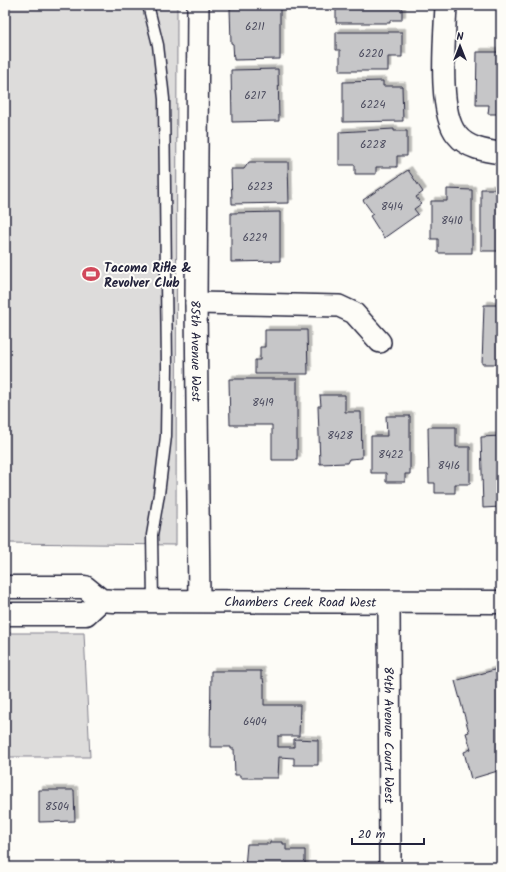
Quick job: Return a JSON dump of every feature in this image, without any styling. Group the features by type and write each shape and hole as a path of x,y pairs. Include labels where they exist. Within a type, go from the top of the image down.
{"street":[{"name":"85th Avenue West","path":"198,5 196,303 199,601"},
{"path":"446,5 445,92 449,118 456,135 463,141 481,150 501,153"},
{"path":"196,303 338,306 354,313 380,342"},
{"path":"5,587 86,587 101,600 86,614 5,614"},
{"name":"Chambers Creek Road West","path":"101,600 501,602"},
{"name":"84th Avenue Court West","path":"389,602 390,867"}],"lane":[{"path":"148,5 158,46 164,98 166,436 152,535 153,601"}],"shaded area":[{"name":"Tacoma Rifle & Revolver Club","path":"5,5 177,5 176,545 5,543"},
{"path":"5,633 84,633 90,757 5,757"}],"building":[{"path":"336,5 402,5 402,20 390,20 390,23 336,23"},
{"path":"280,7 280,59 234,60 233,44 231,43 230,8"},
{"path":"336,32 402,32 402,57 388,57 388,71 340,71 340,50 336,50"},
{"path":"477,52 501,52 501,114 488,114 489,105 476,105"},
{"path":"278,69 279,121 232,122 231,70"},
{"path":"383,81 383,86 402,86 403,121 343,122 343,82"},
{"path":"394,129 394,131 407,131 407,156 397,156 397,167 376,167 376,174 355,174 355,165 339,165 339,132"},
{"path":"249,162 288,162 289,203 232,204 231,169 244,169"},
{"path":"408,170 423,192 416,197 421,204 414,209 418,214 384,238 370,216 373,214 363,200"},
{"path":"447,189 472,190 472,253 438,253 438,239 431,239 431,201 447,201"},
{"path":"481,189 501,189 501,251 481,251"},
{"path":"280,212 280,261 231,262 231,213"},
{"path":"484,305 501,305 501,364 482,364"},
{"path":"265,330 307,330 308,374 255,374 255,360 260,360 260,347 265,347"},
{"path":"229,379 297,379 297,460 272,460 272,425 230,425"},
{"path":"320,395 345,395 345,412 361,412 362,458 349,459 347,463 320,464 318,406 321,406"},
{"path":"386,416 410,416 410,474 405,474 405,482 386,482 386,473 371,473 371,436 387,436"},
{"path":"428,427 456,427 456,447 470,447 470,484 455,484 455,493 435,493 435,483 429,483"},
{"path":"501,436 501,507 483,508 481,437"},
{"path":"501,668 501,770 471,779 464,752 471,749 466,733 469,732 455,681"},
{"path":"211,671 261,671 261,678 263,678 264,685 264,705 300,705 299,736 278,736 278,747 294,747 294,739 318,740 318,765 294,765 294,758 279,757 278,778 240,778 240,775 235,775 234,749 231,749 231,747 210,747"},
{"path":"39,790 74,790 75,821 39,822"},
{"path":"270,842 283,842 283,844 286,844 286,850 305,850 305,867 245,867 247,844 270,844"}],"place":[{"name":"Tacoma Rifle & Revolver Club","path":"91,274"}]}
